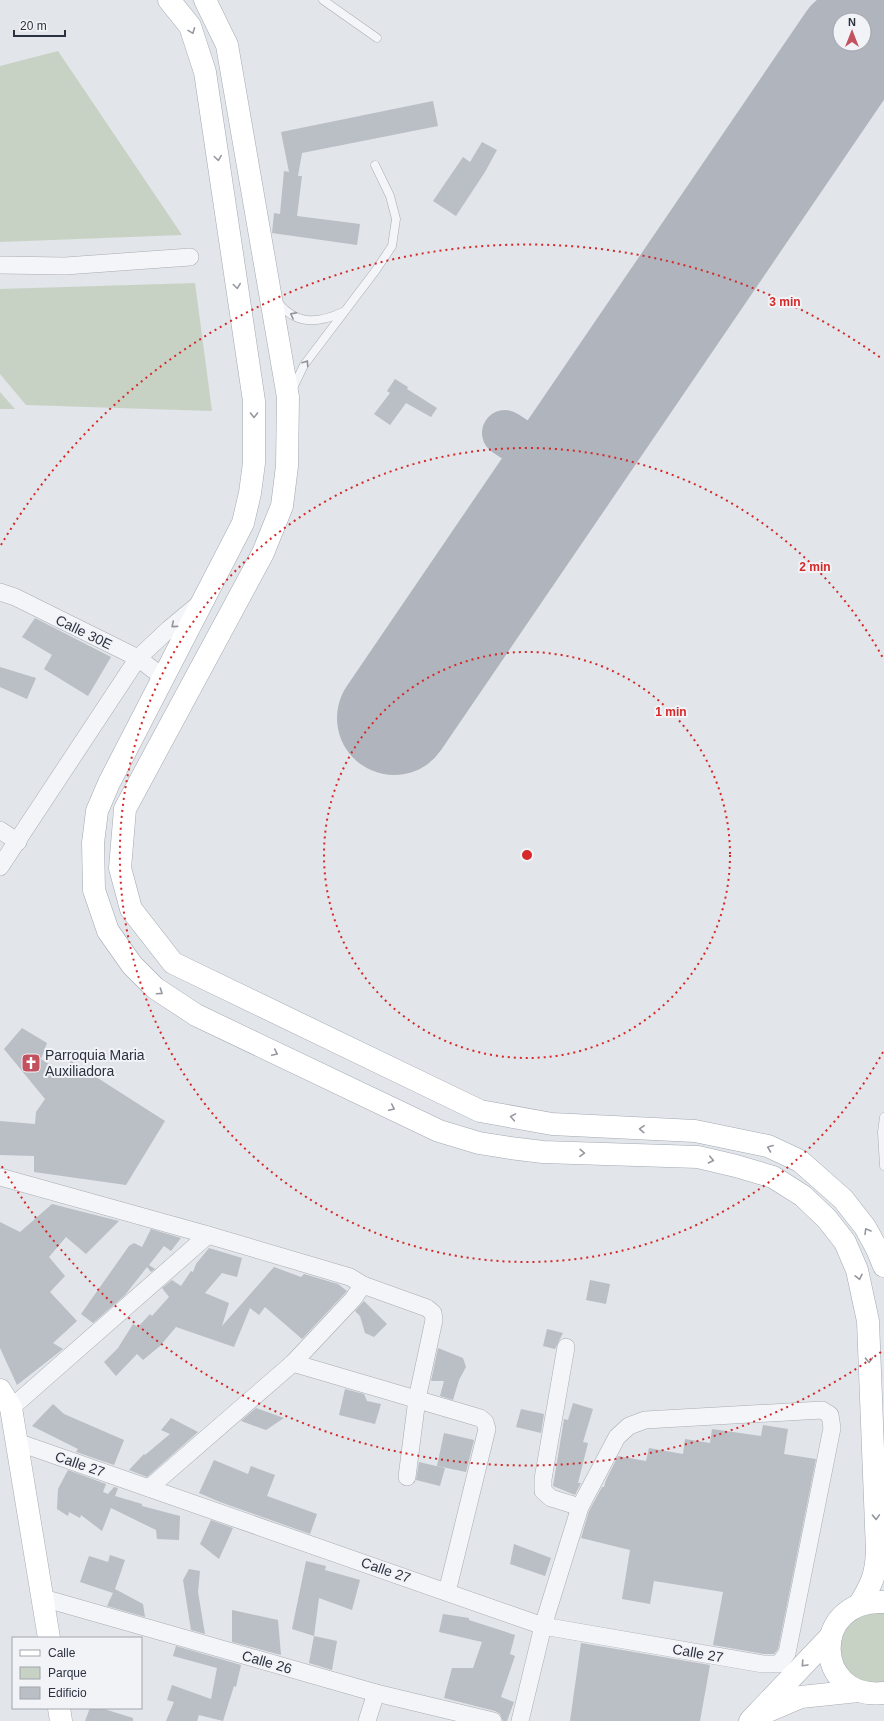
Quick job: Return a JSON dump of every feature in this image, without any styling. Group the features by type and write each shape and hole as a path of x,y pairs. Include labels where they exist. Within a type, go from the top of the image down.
{"main road":[{"path":"168,0 190,26 205,72 254,401 254,463 250,493 243,523 164,678 108,783 97,811 93,843 94,890 108,931 132,965 155,988 196,1015 439,1131 479,1143 543,1152 698,1157 774,1176 803,1196 832,1224 845,1242 857,1270 868,1321 877,1551 876,1573 869,1589 859,1605"},
{"path":"205,0 227,45 288,397 286,466 282,506 263,553 125,809 120,868 131,909 173,963 480,1111 552,1124 695,1131 768,1146 800,1161 843,1199 865,1227 877,1248 884,1266"},
{"path":"0,1390 11,1408 49,1637"},
{"path":"752,1719 831,1636 841,1617 859,1605 871,1602 884,1602"},
{"path":"831,1636 829,1649 831,1662 837,1675 846,1684 874,1697"},
{"path":"752,1719 801,1697 874,1697"},
{"path":"59,1709 61,1721"}],"street":[{"path":"0,265 65,266 190,257"},
{"name":"Calle 30E","path":"0,592 138,658 164,678"},
{"path":"0,867 18,842 138,658 169,629 204,600"},
{"path":"0,830 18,842"},
{"path":"0,1177 208,1235 350,1277 363,1285 427,1308 433,1313 434,1320 418,1400 407,1477"},
{"path":"11,1408 208,1235"},
{"path":"149,1488 293,1363 353,1299 363,1285"},
{"path":"520,1721 543,1626 580,1507 551,1498 543,1491 543,1479 566,1347"},
{"path":"293,1363 480,1418 485,1422 487,1429 447,1592"},
{"name":"Calle 27","path":"17,1442 543,1626 763,1664 779,1664 787,1653 832,1428 830,1416 822,1410 645,1420 629,1426 617,1437 580,1507"},
{"name":"Calle 26","path":"43,1598 376,1694 493,1721"},
{"path":"367,1721 376,1694"}],"lane":[{"path":"323,0 377,38"},
{"path":"288,397 304,365 376,270 392,246 396,219 390,196 375,165"},
{"path":"269,289 288,313 298,318 313,321 330,318 344,312"},
{"path":"884,1117 882,1132 884,1166"}],"green space":[{"path":"58,51 182,235 0,242 0,66"},
{"path":"195,283 212,411 26,405 0,374 0,289"},
{"path":"0,392 15,409 0,409"},
{"path":"884,1604 884,1691 838,1672 843,1618"}],"building":[{"path":"433,101 438,126 302,153 298,176 302,176 297,216 360,224 357,245 272,233 274,213 280,214 284,171 289,172 281,132"},
{"path":"482,142 497,150 485,172 456,216 433,201 463,157 470,162"},
{"path":"395,379 408,387 407,389 437,408 431,417 406,403 390,425 374,414 390,393 387,391"},
{"path":"35,618 111,657 88,696 44,669 52,655 22,637"},
{"path":"0,667 36,678 27,699 0,687"},
{"path":"22,1028 47,1043 41,1059 63,1073 71,1061 165,1121 126,1185 34,1172 34,1156 0,1155 0,1121 35,1124 36,1112 45,1099 4,1049"},
{"path":"52,1204 119,1221 86,1254 66,1237 49,1257 65,1276 50,1292 77,1321 53,1343 63,1349 17,1385 0,1348 0,1222 20,1232"},
{"path":"151,1229 181,1238 171,1251 164,1246 149,1265 155,1269 151,1272 147,1267 125,1295 93,1323 81,1314 129,1246 134,1243 142,1247"},
{"path":"209,1248 242,1258 237,1277 222,1273 205,1293 229,1303 222,1326 274,1267 301,1277 304,1274 338,1284 347,1291 302,1339 265,1307 259,1315 250,1308 234,1347 176,1327 160,1346 143,1360 137,1354 116,1376 104,1362 118,1348 133,1324 138,1327 150,1314 152,1316 169,1297 162,1288 172,1280 181,1286 191,1271 193,1272 196,1264"},
{"path":"590,1280 610,1284 606,1304 586,1300"},
{"path":"364,1301 387,1324 374,1337 365,1333 360,1316 355,1311"},
{"path":"547,1329 563,1333 555,1349 543,1346"},
{"path":"438,1348 463,1358 466,1367 459,1380 453,1400 440,1396 444,1381 431,1381"},
{"path":"345,1389 364,1394 367,1401 381,1404 375,1424 339,1415"},
{"path":"573,1403 593,1409 583,1442 588,1443 578,1483 581,1483 575,1495 553,1486 564,1419 568,1420"},
{"path":"53,1404 64,1414 124,1440 114,1465 76,1452 78,1449 32,1426"},
{"path":"256,1408 284,1418 266,1430 241,1421"},
{"path":"521,1409 544,1414 541,1433 516,1427"},
{"path":"171,1418 198,1432 147,1477 129,1470 144,1454 145,1455 170,1434 161,1430"},
{"path":"763,1425 788,1429 784,1454 816,1459 778,1649 774,1654 764,1654 713,1645 723,1592 654,1581 650,1604 622,1599 630,1550 581,1538 589,1511 602,1487 604,1487 618,1456 646,1461 649,1448 683,1454 685,1439 710,1443 712,1429 761,1436"},
{"path":"444,1433 474,1440 466,1472 437,1466"},
{"path":"214,1460 248,1474 251,1466 275,1475 267,1496 317,1514 310,1534 199,1493"},
{"path":"419,1462 445,1468 440,1486 416,1480"},
{"path":"68,1470 106,1484 103,1492 108,1494 114,1487 118,1488 115,1496 142,1504 142,1506 180,1516 179,1540 157,1539 156,1530 111,1508 102,1531 81,1515 80,1518 69,1512 68,1516 57,1509 58,1489"},
{"path":"211,1520 233,1528 219,1559 200,1544"},
{"path":"514,1544 551,1558 545,1576 510,1564"},
{"path":"110,1555 125,1560 115,1589 143,1604 145,1617 107,1606 113,1593 80,1582 89,1556 108,1562"},
{"path":"306,1561 326,1566 325,1570 360,1580 352,1610 319,1598 314,1636 292,1629"},
{"path":"189,1569 200,1571 198,1592 205,1634 191,1630 183,1580"},
{"path":"232,1610 278,1620 281,1655 232,1642"},
{"path":"443,1614 469,1618 469,1620 515,1635 510,1654 515,1656 501,1697 514,1702 507,1721 503,1721 500,1714 495,1711 444,1698 452,1668 473,1668 482,1642 439,1632"},
{"path":"314,1636 337,1641 332,1670 309,1663"},
{"path":"581,1643 710,1665 700,1721 570,1721"},
{"path":"176,1646 241,1665 236,1687 234,1686 223,1721 199,1715 197,1721 166,1721 174,1702 167,1700 172,1685 211,1699 217,1668 173,1656"},
{"path":"90,1709 104,1709 133,1718 133,1721 85,1721"}],"taxiway":[{"path":"505,433 562,470"}],"runway":[{"path":"394,718 848,52"}],"place":[{"name":"Parroquia Maria Auxiliadora","path":"31,1063"}]}
